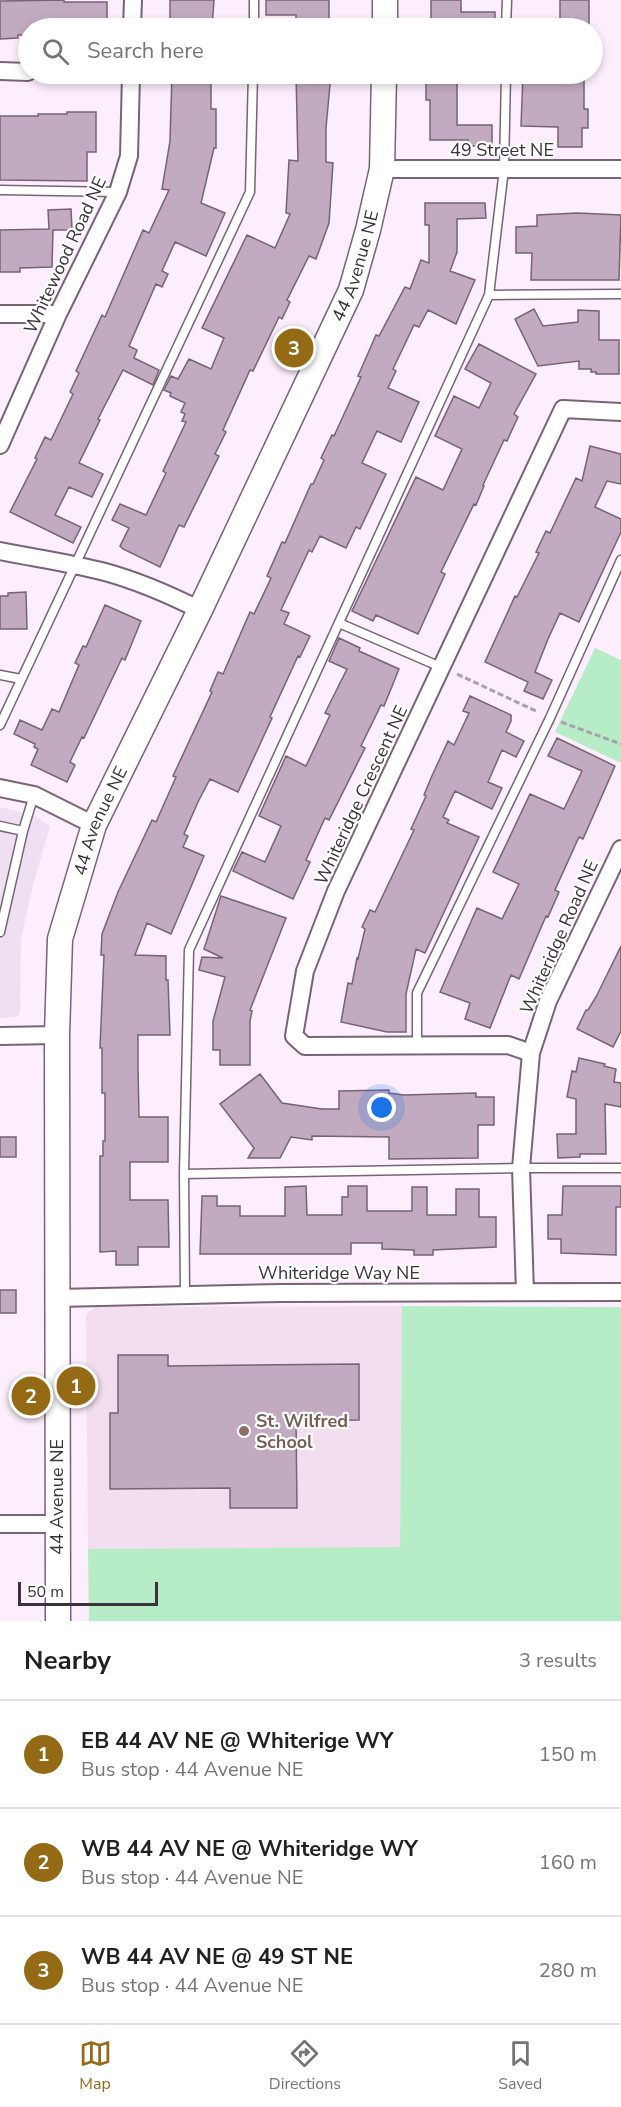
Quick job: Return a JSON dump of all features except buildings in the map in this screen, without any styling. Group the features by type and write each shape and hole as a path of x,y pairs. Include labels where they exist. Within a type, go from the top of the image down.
{"street":[{"path":"132,18 133,0"},
{"path":"385,0 385,18"},
{"path":"0,71 18,72"},
{"name":"Whitewood Road NE","path":"2,435 118,192 129,156 131,84"},
{"name":"44 Avenue NE","path":"58,1621 57,1035 60,939 93,825 200,610 351,290 382,169 384,84"},
{"name":"49 Street NE","path":"382,169 621,169"},
{"path":"0,314 58,314"},
{"name":"Whiteridge Crescent NE","path":"531,1053 508,1045 305,1047 294,1036 305,971 336,891 563,409 621,412"},
{"path":"0,551 108,573 200,610"},
{"path":"0,788 34,795 93,825"},
{"name":"Whiteridge Road NE","path":"525,1292 521,1168 531,1053 548,1001 621,849"},
{"path":"0,1036 57,1035"},
{"name":"Whiteridge Way NE","path":"57,1298 621,1292"},
{"path":"0,1524 57,1524"}],"lane":[{"path":"254,0 254,18"},
{"path":"506,18 507,0"},
{"path":"0,725 250,192 253,84"},
{"path":"184,1295 189,950 489,295 504,169 506,84"},
{"path":"0,190 118,192"},
{"path":"489,295 621,294"},
{"path":"417,1046 417,993 550,718 621,560"},
{"path":"339,623 443,668"},
{"path":"0,675 21,679"},
{"path":"0,932 23,831 34,795"},
{"path":"0,826 23,831"},
{"path":"184,1174 621,1168"}],"path":[{"path":"443,668 550,718 621,744"}],"shaded area":[{"path":"0,807 35,816 50,826 33,885 21,939 20,1013 16,1017 0,1018"},
{"name":"St. Wilfred School","path":"402,1306 400,1548 88,1549 86,1315 95,1307"}],"green space":[{"path":"595,648 621,660 621,763 555,732"},
{"path":"402,1306 621,1307 621,1621 89,1621 88,1549 400,1547"}],"place":[{"name":"WB 44 AV NE @ 49 ST NE","path":"294,348"},
{"name":"EB 44 AV NE @ Whiterige WY","path":"76,1386"},
{"name":"WB 44 AV NE @ Whiteridge WY","path":"31,1396"},
{"name":"St. Wilfred School","path":"244,1431"}]}
